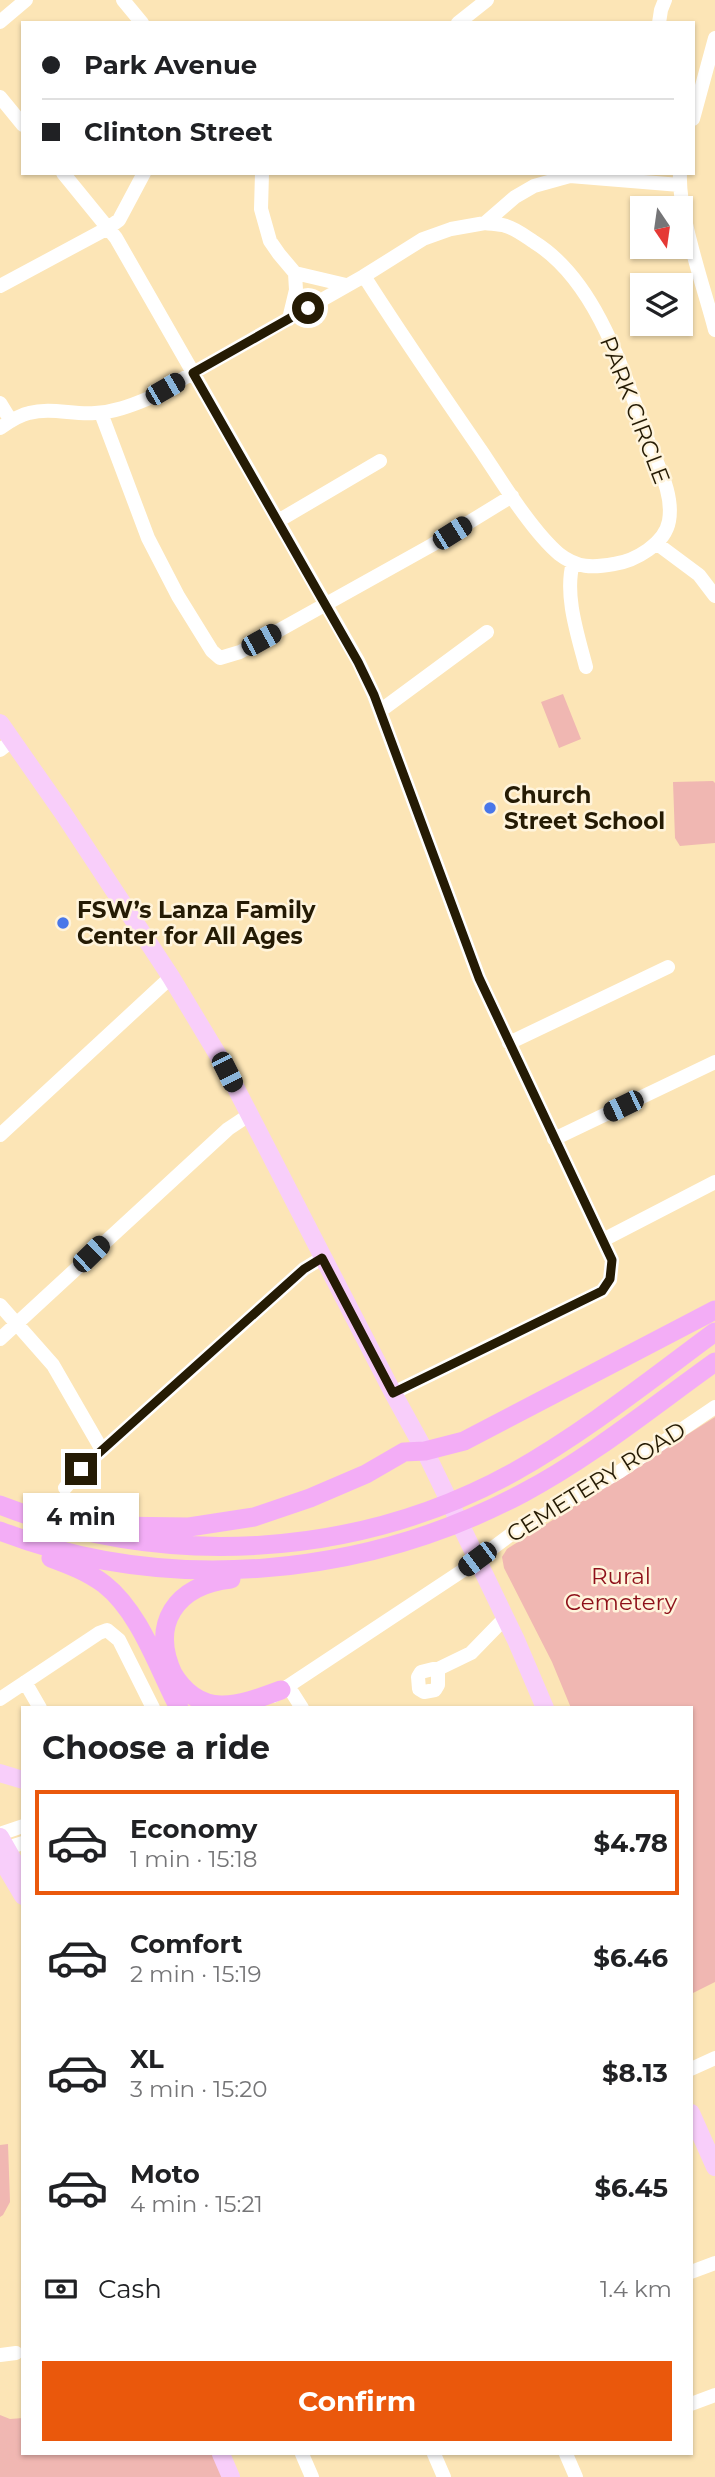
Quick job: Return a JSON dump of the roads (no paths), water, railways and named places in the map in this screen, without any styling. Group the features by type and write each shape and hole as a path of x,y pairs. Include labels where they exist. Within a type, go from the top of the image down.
{"highway":[{"path":"0,1504 110,1526 170,1528 211,1525 285,1508 366,1474 404,1452 425,1451 464,1441 715,1310"},
{"path":"0,1504 88,1532 142,1542 189,1546 275,1544 323,1538 369,1528 414,1516 451,1502 520,1468 568,1438 715,1332"},
{"path":"9,1534 67,1551 131,1564 196,1569 247,1569 310,1563 359,1554 421,1537 524,1493 566,1468 715,1362"},
{"path":"9,1534 30,1550 92,1576 121,1600 139,1628 178,1706"},
{"path":"189,1706 172,1672 164,1644 174,1608 195,1588 211,1581 234,1579 247,1569"},
{"path":"172,1672 183,1688 217,1706 237,1706 284,1688"}],"main road":[{"path":"0,723 6,745 170,977 223,1065 425,1451 516,1640 544,1706"},
{"path":"0,1773 21,1779"},
{"path":"9,1838 21,1871"},
{"path":"0,1857 21,1893"},
{"path":"693,2118 715,2167"},
{"path":"221,2455 231,2477"},
{"path":"233,2455 243,2477"}],"street":[{"path":"0,22 26,0"},
{"path":"123,0 140,21"},
{"path":"461,21 487,0"},
{"path":"659,21 660,10 665,0"},
{"path":"695,112 715,38"},
{"path":"0,97 21,123"},
{"path":"65,175 108,228 358,662 380,712 470,956 612,1260 610,1279 602,1291 393,1393"},
{"path":"0,286 119,220 143,175"},
{"path":"262,175 261,209 279,254 295,273 346,285"},
{"path":"0,402 5,425 28,413 101,413 127,408 289,319 423,239 451,229 485,223 515,197 534,186 557,178 581,175 680,179 687,226 715,330"},
{"name":"PARK CIRCLE","path":"485,223 507,226 542,246 571,275 595,311 630,391 667,488 669,523 662,539 656,543"},
{"path":"289,319 296,290 295,273"},
{"path":"364,276 512,496 559,553 573,563 594,568 619,564 648,550 656,543 699,575 715,596"},
{"path":"101,413 148,538 178,596 216,656 223,658 240,652 432,545 512,496"},
{"path":"278,521 380,461"},
{"path":"573,563 570,592 586,667"},
{"path":"380,712 487,632"},
{"path":"509,1043 668,967"},
{"path":"0,1135 170,977"},
{"path":"554,1139 715,1062"},
{"path":"0,1339 218,1138 249,1115"},
{"path":"603,1240 715,1182"},
{"path":"65,1488 74,1475 304,1269 322,1258"},
{"path":"0,1305 53,1365 102,1450"},
{"name":"CEMETERY ROAD","path":"258,1706 514,1532 619,1472 715,1407"},
{"path":"438,1669 471,1653 505,1618"},
{"path":"0,1699 107,1630 119,1640 152,1706"},
{"path":"486,1638 516,1640"},
{"path":"25,1682 39,1706"},
{"path":"284,1688 300,1706"},
{"path":"0,1850 9,1838"},
{"path":"693,2068 715,2058"},
{"path":"693,2271 715,2263"},
{"path":"0,2355 16,2353"},
{"path":"693,2403 715,2395"},
{"path":"302,2455 312,2477"},
{"path":"434,2455 444,2477"},
{"path":"568,2455 576,2477"}],"place":[{"name":"Church Street School","path":"490,808"},
{"name":"FSW’s Lanza Family Center for All Ages","path":"63,923"}],"park label":[{"name":"Rural Cemetery","path":"621,1589"}]}
